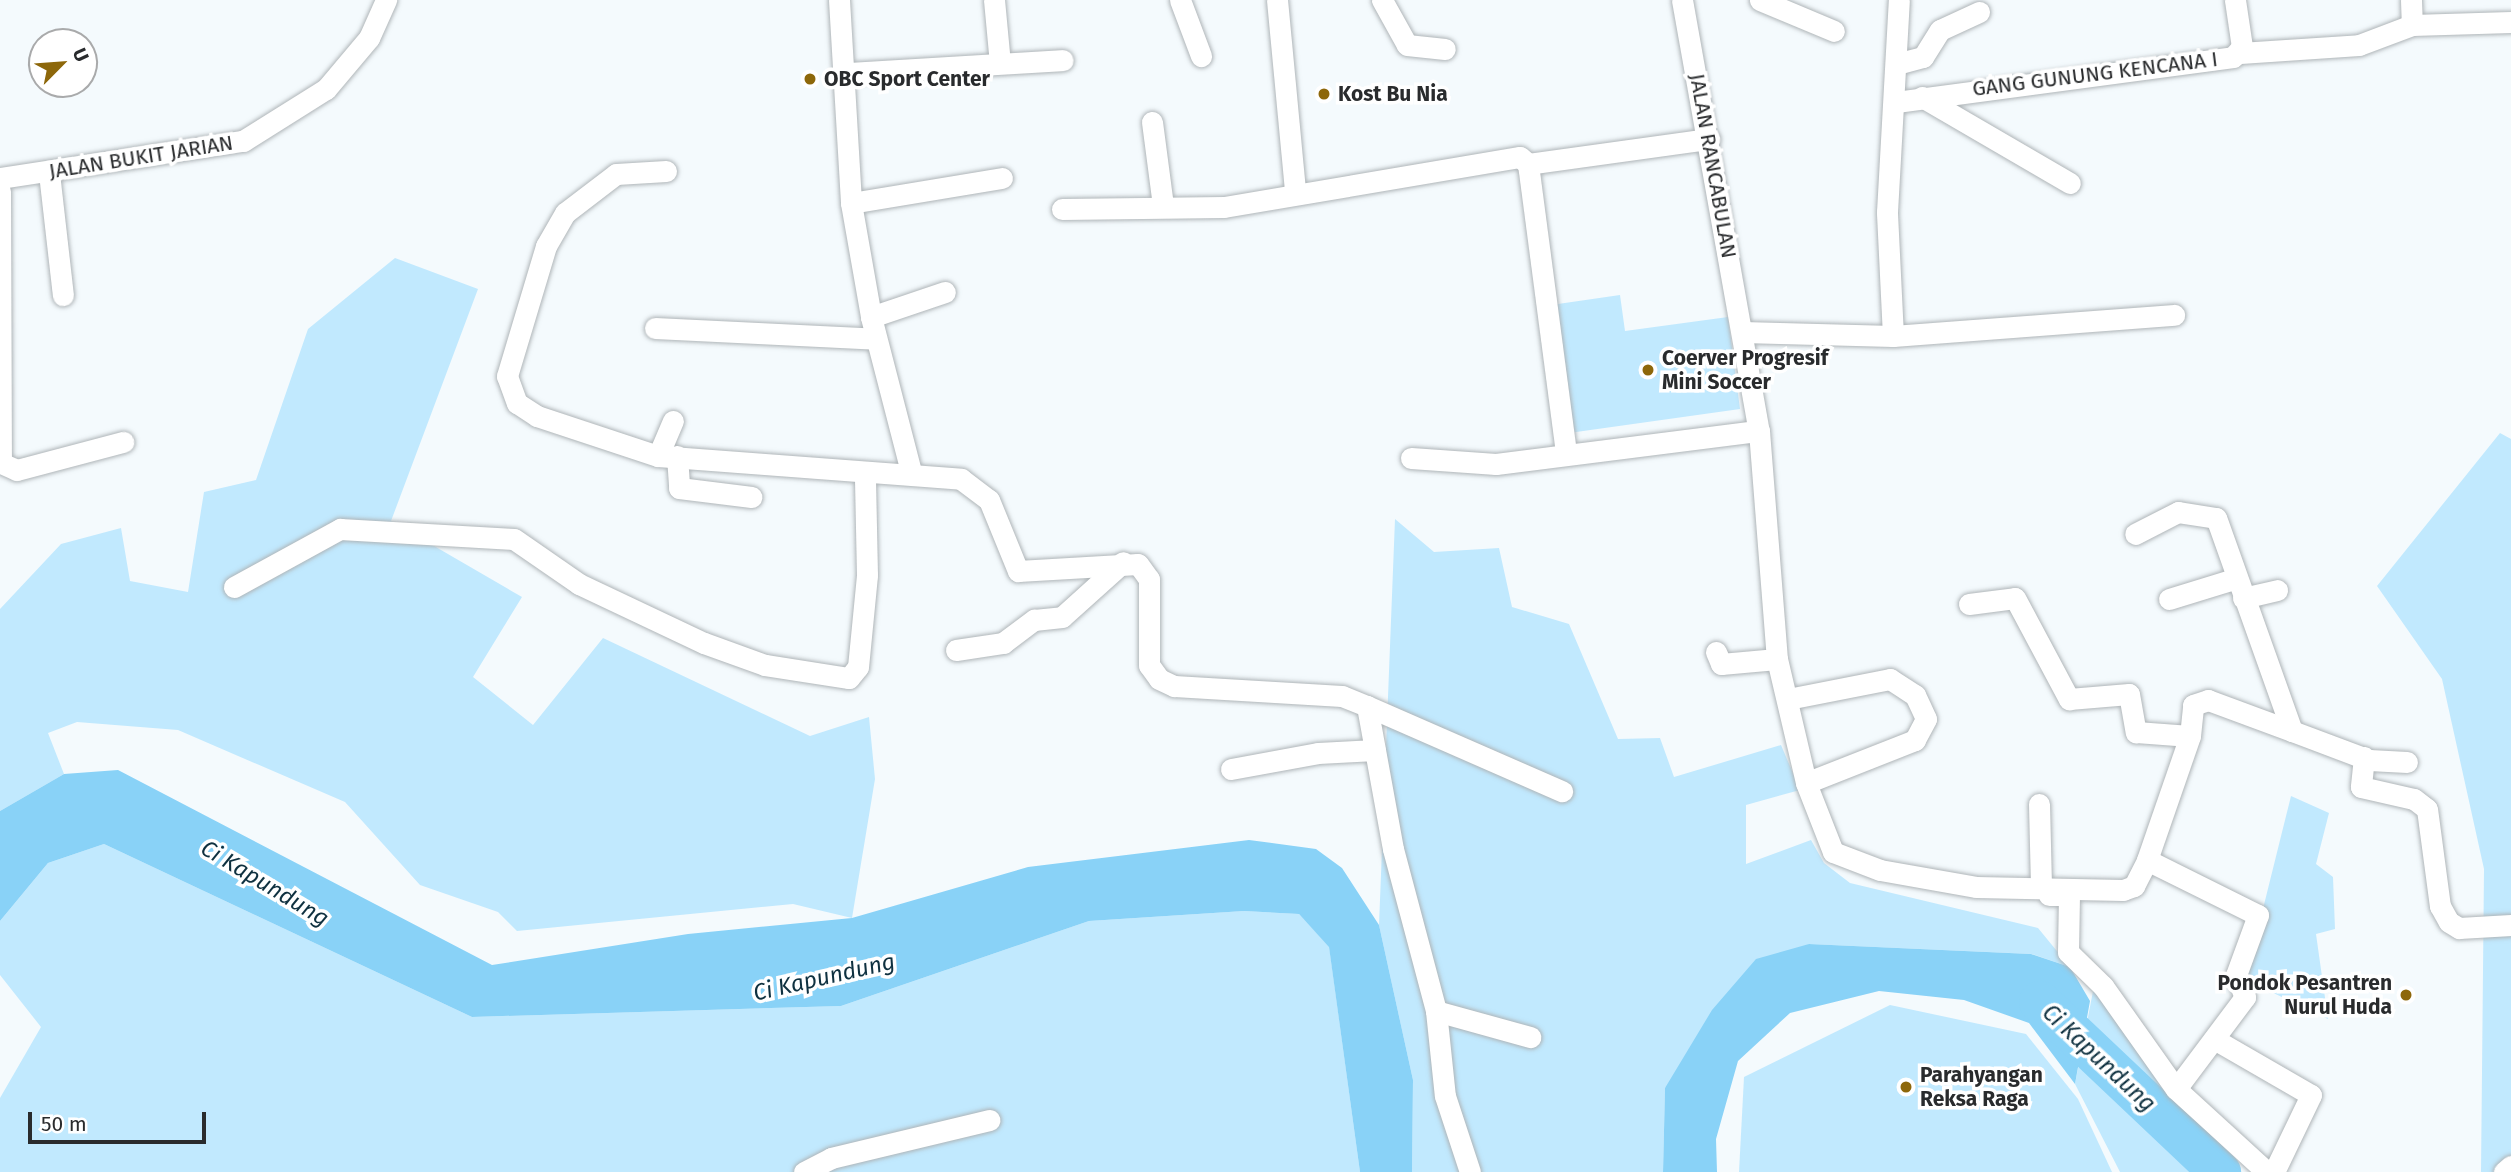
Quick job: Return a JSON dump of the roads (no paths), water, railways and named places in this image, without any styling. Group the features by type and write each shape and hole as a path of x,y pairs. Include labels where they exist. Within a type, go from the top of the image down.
{"street":[{"name":"JALAN BUKIT JARIAN","path":"0,178 214,150 278,123 333,81 369,38 386,0"},
{"path":"839,0 847,73 851,203 871,317 912,475"},
{"path":"994,0 1000,63"},
{"path":"1180,0 1200,56"},
{"path":"1278,0 1295,191"},
{"path":"1382,0 1407,45 1445,50"},
{"name":"JALAN RANCABULAN","path":"1682,0 1709,139 1759,431 1777,659 1806,783 1833,852 1880,870 2004,886"},
{"path":"1760,0 1833,31"},
{"path":"1893,336 1887,212 1900,63 1899,0"},
{"name":"GANG GUNUNG KENCANA I","path":"1896,102 2241,53 2235,0"},
{"path":"2412,0 2412,25"},
{"path":"1900,63 1923,57 1940,30 1979,12"},
{"path":"2241,53 2359,45 2412,25 2511,22"},
{"path":"847,73 1063,60"},
{"path":"1922,97 2070,183"},
{"path":"1152,122 1163,206"},
{"path":"1528,164 1709,139"},
{"path":"1062,209 1224,207 1295,191 1520,157 1528,164 1566,453"},
{"path":"666,171 616,174 565,213 546,246 507,376 517,403 537,416 667,456 865,476 912,475 978,487 1018,571 1123,562 1138,564 1149,579 1149,665 1159,679 1174,686 1342,696 1562,791"},
{"path":"49,173 63,295"},
{"path":"851,203 1002,178"},
{"path":"0,191 0,463 17,470 123,442"},
{"path":"871,317 945,292"},
{"path":"1742,332 1893,336 2174,315"},
{"path":"655,328 876,339"},
{"path":"673,421 667,456 679,488 751,497"},
{"path":"1411,458 1496,464 1566,453 1759,431"},
{"path":"234,586 340,529 514,538 579,584 704,643 765,665 849,678 858,667 867,575 865,476"},
{"path":"2135,534 2178,512 2205,512 2222,528 2239,588 2292,732"},
{"path":"956,650 1003,643 1034,620 1062,617 1123,562"},
{"path":"2169,599 2239,588 2277,590"},
{"path":"1969,604 2015,598 2049,673 2069,699 2129,694 2136,732 2190,736"},
{"path":"1716,652 1721,664 1777,659"},
{"path":"1788,699 1890,679 1915,695 1926,719 1915,740 1806,783"},
{"path":"2004,886 2041,884 2123,890 2134,886 2147,860 2190,736 2193,705 2200,699 2364,757 2407,762"},
{"path":"1367,706 1436,1012 1445,1097 1470,1172"},
{"path":"1231,769 1318,753 1375,750"},
{"path":"2364,757 2361,787 2414,799 2427,809 2440,906 2449,922 2459,928 2511,925"},
{"path":"2039,804 2041,884"},
{"path":"2147,860 2258,915 2236,975 2246,993 2176,1089"},
{"path":"2004,886 2017,897 2070,895 2068,951 2103,986 2176,1089 2267,1172"},
{"path":"1436,1012 1530,1037"},
{"path":"2214,1039 2311,1095 2274,1172"},
{"path":"804,1172 831,1158 989,1119"},
{"path":"2504,1172 2511,1166"}],"water":[{"path":"118,770 492,965 688,934 852,918 1028,867 1249,840 1316,849 1342,868 1379,925 1413,1080 1412,1172 1360,1172 1329,947 1299,914 1244,911 1089,921 841,1006 472,1017 104,844 48,863 0,921 0,811 64,774"},
{"path":"1809,944 2031,954 2070,967 2090,1001 2075,1084 2029,1023 1964,1000 1879,991 1790,1013 1738,1061 1716,1139 1717,1172 1663,1172 1665,1088 1712,1010 1756,959"}],"waterway":[{"name":"Ci Kapundung","path":"2040,1002 2220,1172"}],"place":[{"name":"OBC Sport Center","path":"810,79"},
{"name":"Kost Bu Nia","path":"1324,94"},
{"name":"Coerver Progresif Mini Soccer","path":"1648,370"},
{"name":"Pondok Pesantren Nurul Huda","path":"2406,995"},
{"name":"Parahyangan Reksa Raga","path":"1906,1087"}]}
